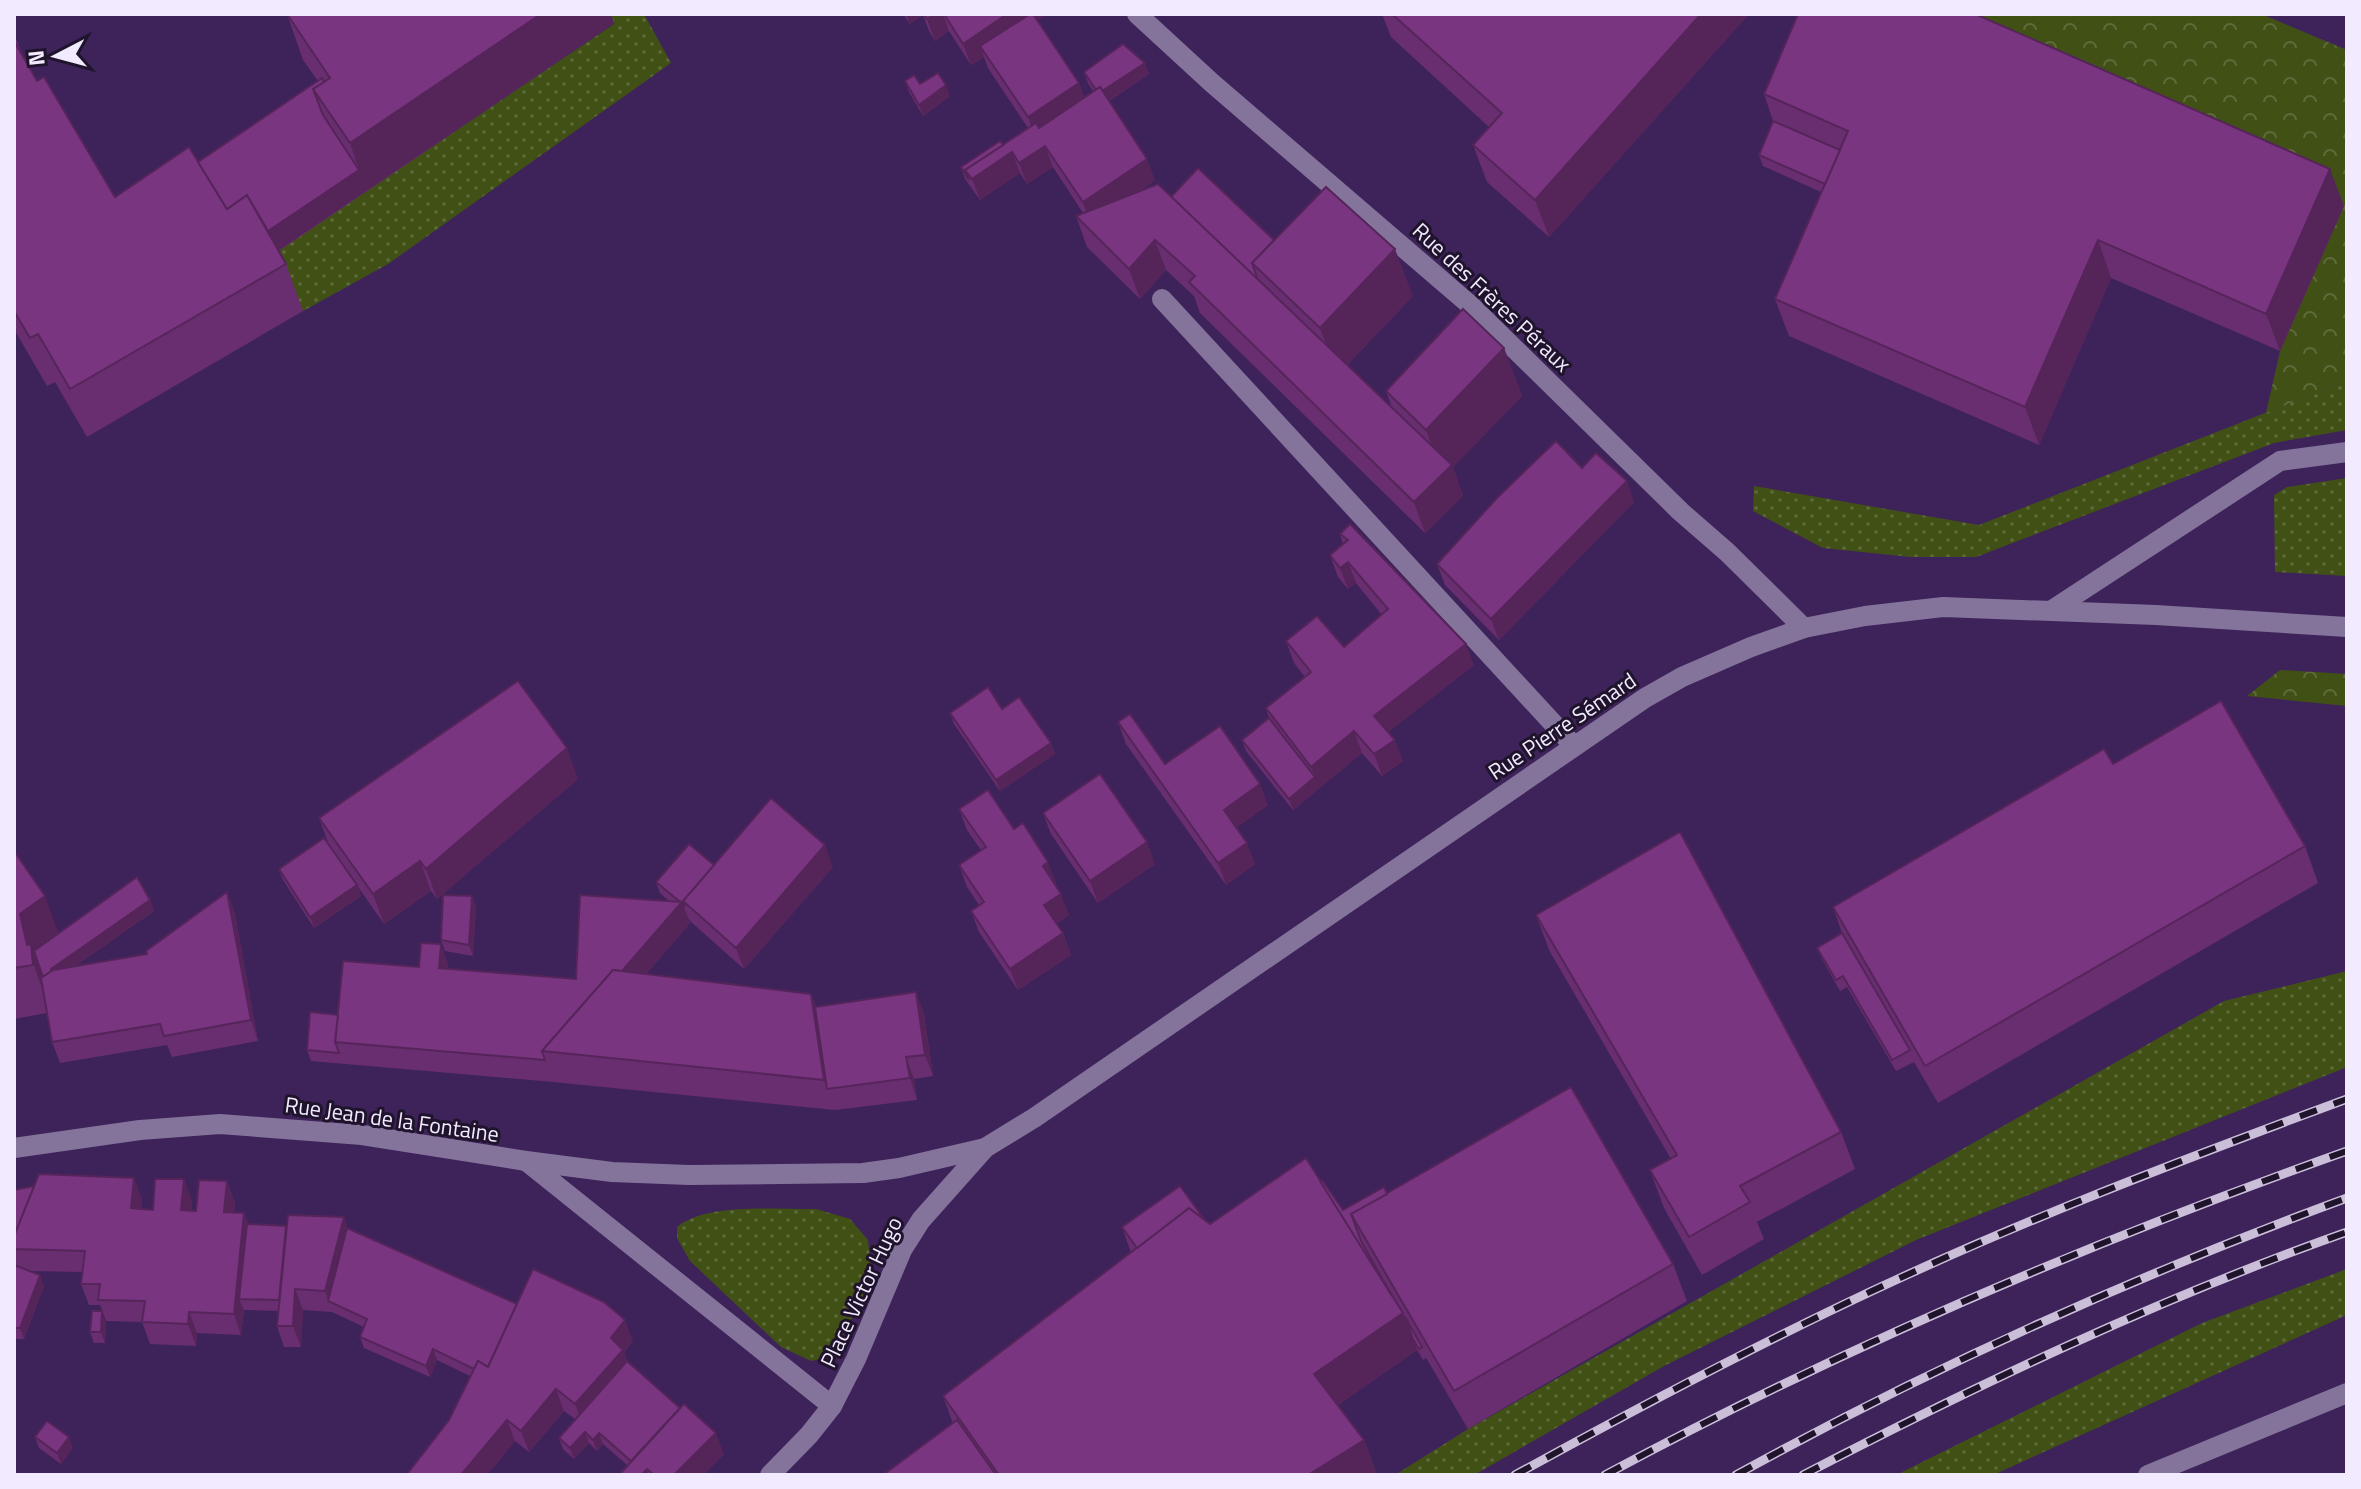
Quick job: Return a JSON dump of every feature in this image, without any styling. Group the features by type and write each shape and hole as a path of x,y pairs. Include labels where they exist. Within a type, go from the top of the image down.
{"street":[{"name":"Rue des Frères Péraux","path":"1137,14 1212,83 1469,304 1804,628"},
{"path":"1162,299 1574,746"},
{"path":"2052,610 2280,461 2347,452"},
{"name":"Rue Pierre Sémard","path":"985,1148 1060,1100 1574,746 1682,677 1804,628 1865,616 1943,607 2347,627"},
{"name":"Rue Jean de la Fontaine","path":"14,1148 140,1130 220,1124 362,1135 526,1161"},
{"path":"526,1161 649,1174 863,1173 985,1148"},
{"name":"Place Victor Hugo","path":"526,1161 832,1406 856,1359 902,1250 921,1220 985,1148"},
{"path":"2148,1475 2347,1393"},
{"path":"770,1475 832,1406"}],"green space":[{"path":"609,14 644,14 671,63 388,264 303,311 272,255 614,24"},
{"path":"1903,14 2261,14 2347,50 2347,381 2266,413 2280,351 2343,206"},
{"path":"2347,381 2347,430 2274,443 1976,557 1911,557 1823,548 1753,511 1754,486 1979,525"},
{"path":"2347,478 2347,576 2275,572 2274,495 2287,487"},
{"path":"2280,670 2347,674 2347,706 2247,696"},
{"path":"2347,971 2347,1067 1916,1240 1664,1366 1474,1475 1395,1475 1468,1429 2224,1001"},
{"path":"816,1209 850,1219 868,1240 872,1278 833,1356 811,1361 781,1347 690,1261 677,1238 677,1227 690,1219 724,1211"},
{"path":"2347,1269 2347,1315 1993,1475 1896,1475 2202,1323"}],"building":[{"path":"287,14 541,14 350,143 313,89 330,78"},
{"path":"944,14 1007,14 963,44"},
{"path":"1033,14 1079,83 1028,117 980,46"},
{"path":"1392,14 1701,14 1535,200 1473,145 1502,113"},
{"path":"1798,14 1975,14 2330,169 2266,314 2098,240 2025,407 1775,299 1848,131 1764,94"},
{"path":"14,41 37,81 44,77 115,197 189,147 227,209 247,195 286,264 70,389 38,334 30,338 14,311"},
{"path":"1123,44 1145,63 1102,91 1100,87 1096,90 1084,72"},
{"path":"938,73 946,85 919,105 905,81 914,75 920,84"},
{"path":"322,78 324,82 313,89 323,115 359,170 268,231 247,195 227,209 198,162"},
{"path":"1100,87 1147,159 1083,202 1045,146 1019,163 1012,152 972,179 965,170 1036,123 1039,128"},
{"path":"1773,121 1840,150 1825,184 1759,155"},
{"path":"1000,141 1003,145 965,170 969,180 961,167"},
{"path":"1198,168 1274,240 1252,263 1258,280 1171,197"},
{"path":"1158,184 1452,465 1414,502 1189,282 1195,276 1155,240 1129,269 1076,216"},
{"path":"1326,187 1395,249 1320,328 1252,263"},
{"path":"1463,309 1504,348 1426,430 1386,391"},
{"path":"1556,441 1582,468 1596,453 1627,481 1491,619 1437,564 1497,498"},
{"path":"1350,524 1466,644 1374,716 1395,740 1374,754 1354,731 1311,767 1266,708 1311,672 1286,641 1317,616 1344,647 1388,609 1348,562 1340,568 1330,555 1348,540 1340,534"},
{"path":"518,681 567,748 426,869 420,861 373,894 319,818"},
{"path":"988,687 1002,709 1019,697 1051,743 996,780 950,713"},
{"path":"2221,701 2305,846 1925,1066 1833,907 2104,749 2113,764"},
{"path":"1130,714 1165,764 1220,726 1260,784 1224,810 1247,843 1218,863 1118,722"},
{"path":"1269,718 1315,777 1289,799 1242,740"},
{"path":"1100,774 1147,842 1090,881 1043,813"},
{"path":"988,790 1014,829 1023,823 1048,862 1043,866 1061,894 1044,905 1063,933 1010,969 971,911 984,902 959,865 986,847 959,809"},
{"path":"771,798 825,845 736,948 683,901"},
{"path":"1680,832 1841,1132 1740,1186 1750,1202 1689,1237 1650,1170 1677,1155 1536,915"},
{"path":"324,838 357,885 310,917 279,869"},
{"path":"689,844 714,865 683,901 685,907 656,882"},
{"path":"14,851 45,896 20,914 27,945 31,944 33,965 14,968"},
{"path":"137,877 150,900 43,977 34,951"},
{"path":"227,892 251,1020 164,1036 160,1024 52,1042 41,978 53,970 147,954 146,951"},
{"path":"443,895 472,896 469,945 441,940"},
{"path":"580,895 682,902 622,971 613,970 542,1051 545,1060 335,1042 343,961 419,967 421,943 441,944 439,968 576,979"},
{"path":"1842,933 1910,1050 1892,1060 1843,976 1836,980 1817,948"},
{"path":"613,970 811,994 824,1080 542,1051"},
{"path":"916,992 925,1055 906,1057 910,1078 827,1089 815,1007"},
{"path":"310,1012 338,1015 335,1042 339,1053 307,1050"},
{"path":"1571,1087 1673,1264 1454,1391 1351,1214"},
{"path":"1306,1158 1403,1313 1314,1374 1364,1440 1308,1475 999,1475 943,1396 1189,1208 1210,1224"},
{"path":"39,1174 134,1178 131,1208 153,1210 155,1179 184,1179 181,1210 196,1211 199,1180 227,1181 224,1212 244,1213 234,1314 189,1312 188,1324 142,1322 145,1301 98,1300 100,1284 81,1284 85,1251 14,1249 14,1236"},
{"path":"1320,1181 1343,1210 1384,1187 1387,1194 1351,1214 1361,1241 1392,1296"},
{"path":"34,1186 14,1236 14,1190"},
{"path":"1180,1186 1204,1219 1189,1208 1137,1248 1122,1227"},
{"path":"288,1215 344,1217 325,1291 295,1289 293,1326 277,1326"},
{"path":"247,1224 286,1226 279,1300 239,1299"},
{"path":"347,1228 517,1304 488,1367 478,1361 474,1369 433,1349 426,1366 360,1337 367,1319 328,1301"},
{"path":"14,1265 40,1275 20,1328 14,1328"},
{"path":"533,1269 604,1302 625,1320 611,1338 623,1350 575,1404 556,1389 521,1431 507,1420 461,1475 410,1475 408,1473 449,1420 478,1361 488,1367"},
{"path":"92,1311 102,1311 101,1332 90,1332"},
{"path":"1405,1317 1422,1347 1419,1349 1413,1339"},
{"path":"627,1361 680,1408 631,1461 599,1433 593,1440 585,1432 570,1448 559,1438"},
{"path":"684,1404 716,1433 674,1475 654,1475 647,1469 641,1475 619,1475"},
{"path":"957,1420 996,1475 883,1475"},
{"path":"47,1421 69,1437 57,1453 35,1437"}],"railway":[{"path":"1515,1475 1712,1370 1895,1280 2087,1198 2347,1099"},
{"path":"1605,1475 1786,1383 1970,1299 2157,1222 2347,1151"},
{"path":"1736,1475 1885,1397 2036,1325 2190,1259 2347,1198"},
{"path":"1803,1475 2071,1344 2208,1285 2347,1232"}]}
